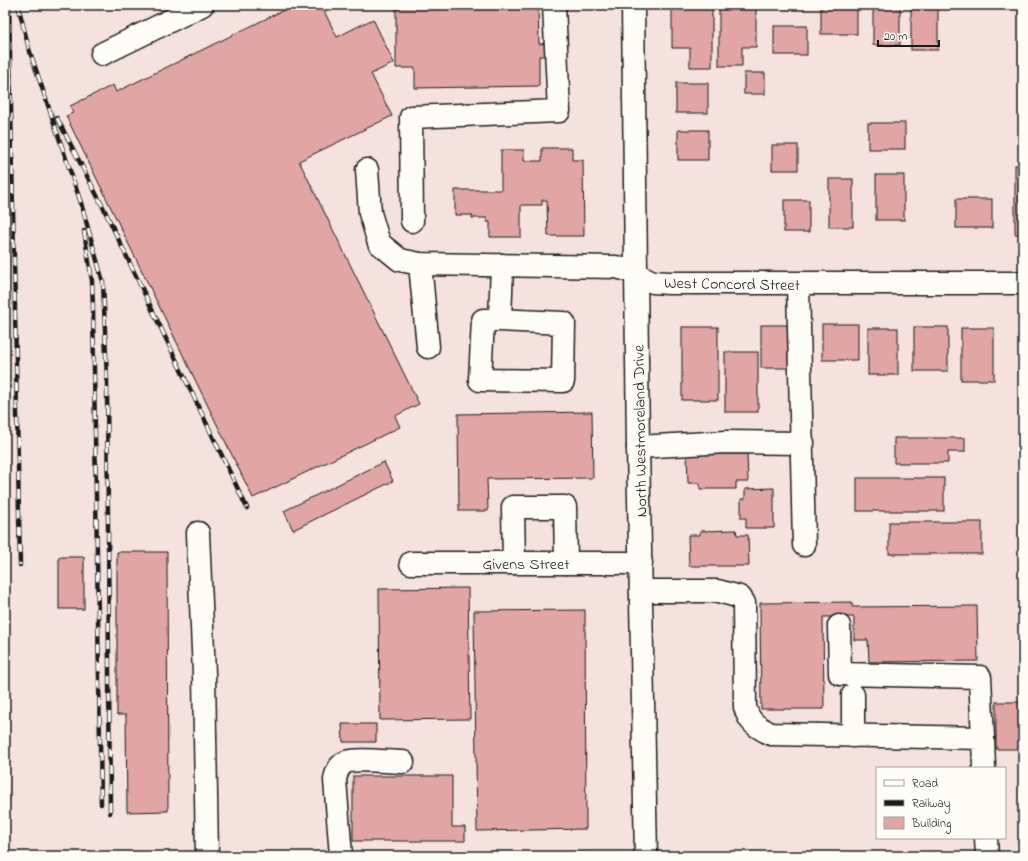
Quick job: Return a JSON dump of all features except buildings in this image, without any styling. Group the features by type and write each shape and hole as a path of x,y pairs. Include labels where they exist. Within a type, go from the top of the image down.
{"street":[{"path":"102,54 202,5"},
{"path":"412,221 411,117 559,111 554,5"},
{"name":"North Westmoreland Drive","path":"633,5 638,447 646,855"},
{"name":"West Concord Street","path":"367,170 370,213 379,243 400,260 420,264 616,266 653,282 669,283 1023,283"},
{"path":"420,264 428,347"},
{"path":"500,320 502,265"},
{"path":"798,284 803,443 804,545"},
{"path":"483,320 500,320 564,322 563,381 480,380 483,320"},
{"path":"638,447 726,442 803,443"},
{"path":"514,563 513,507 565,506 566,563"},
{"path":"198,533 204,674 207,856"},
{"name":"Givens Street","path":"411,563 641,563"},
{"path":"642,591 718,591 740,597 744,603 745,707 748,717 756,727 771,734 983,738"},
{"path":"839,626 840,674 980,677 984,767"},
{"path":"853,695 853,736"},
{"path":"341,856 335,780 340,767 346,762 354,760 403,762"},
{"path":"986,839 987,856"}],"path":[{"path":"538,856 554,853 646,855 934,856"}],"railway":[{"path":"9,5 20,565"},
{"path":"18,5 29,49 81,203 103,282 107,380 110,813"},
{"path":"57,118 103,207 247,508"},
{"path":"84,231 92,281 93,308 101,804"},
{"path":"5,788 6,856"}]}
